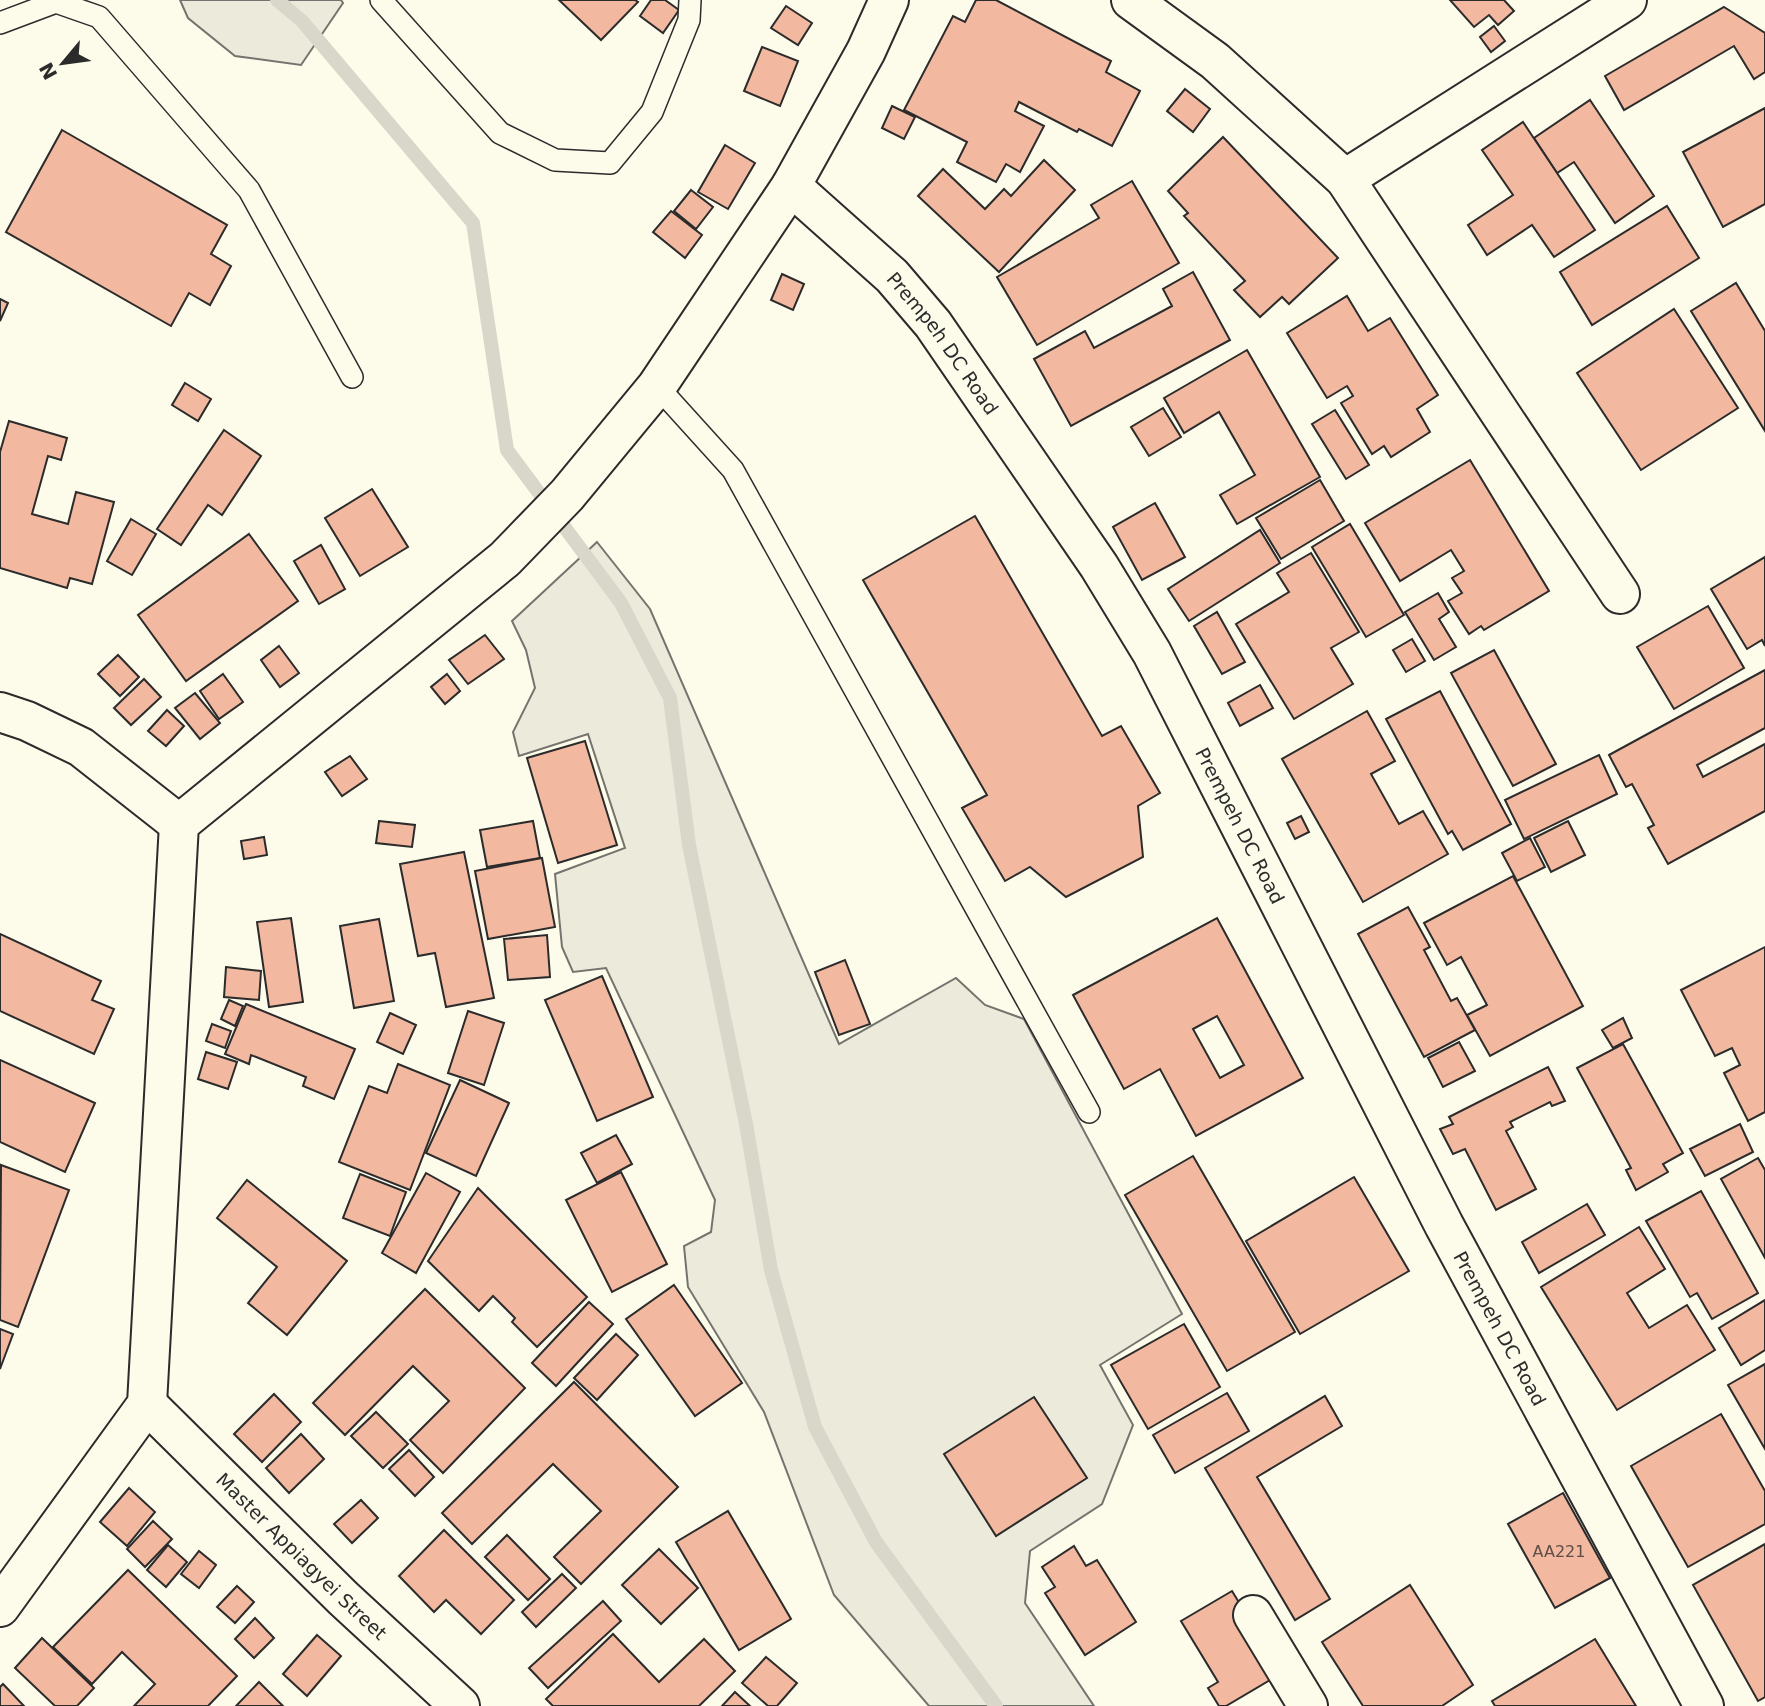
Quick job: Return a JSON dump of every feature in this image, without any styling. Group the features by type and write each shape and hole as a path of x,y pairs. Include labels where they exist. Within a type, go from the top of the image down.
{"street":[{"path":"0,1607 147,1404 179,824 505,559 567,495 657,386 791,186 866,51 889,0"},
{"path":"1131,0 1215,61 1345,179 1620,594"},
{"path":"1345,179 1627,0"},
{"name":"Prempeh DC Road","path":"791,186 892,276 933,324 1099,566 1152,653 1444,1224 1704,1706"},
{"path":"0,712 27,721 81,747 179,824"},
{"name":"Master Appiagyei Street","path":"147,1404 343,1598 460,1706"},
{"path":"1253,1615 1308,1706"}],"lane":[{"path":"382,0 500,133 555,160 610,163 652,112 689,20 690,0"},
{"path":"0,23 57,2 99,17 249,190 352,377"},
{"path":"657,386 733,470 1089,1112"}],"shaded area":[{"path":"180,0 341,0 343,3 301,65 235,56 188,18"},
{"path":"597,542 650,609 839,1044 956,978 985,1005 1024,1019 1182,1314 1100,1365 1133,1425 1102,1504 1030,1551 1025,1603 1094,1706 929,1706 834,1595 764,1412 688,1287 684,1246 711,1232 715,1200 606,968 573,972 562,947 555,874 625,848 588,734 519,756 513,732 535,688 526,650 512,621"}],"building":[{"path":"559,0 635,0 638,2 601,40"},
{"path":"651,0 665,0 679,10 663,33 640,16"},
{"path":"976,0 996,0 1111,61 1106,72 1140,91 1112,146 1079,129 1077,132 1019,102 1015,111 1044,126 1020,172 1006,164 996,182 957,162 967,142 904,110 953,16 965,22"},
{"path":"1450,0 1504,0 1514,11 1498,25 1489,15 1474,27"},
{"path":"786,6 812,23 798,45 771,28"},
{"path":"1724,7 1765,33 1765,72 1754,79 1734,46 1624,110 1605,76"},
{"path":"1494,26 1505,41 1491,52 1480,37"},
{"path":"762,47 798,61 780,106 744,91"},
{"path":"1185,89 1210,109 1193,132 1167,111"},
{"path":"1590,100 1654,196 1615,223 1574,162 1557,173 1534,138"},
{"path":"892,106 915,117 904,139 882,128"},
{"path":"1765,108 1765,204 1723,227 1683,152"},
{"path":"1523,122 1595,230 1554,257 1532,225 1487,255 1468,225 1513,195 1482,150"},
{"path":"62,130 227,225 211,254 231,266 210,305 189,293 171,326 6,232"},
{"path":"1223,137 1338,258 1289,304 1282,297 1260,317 1234,290 1245,281 1184,216 1188,213 1168,191"},
{"path":"725,145 755,163 728,209 698,192"},
{"path":"1044,160 1075,190 999,272 918,196 943,169 985,209 1004,189 1011,196"},
{"path":"1132,181 1179,263 1037,345 997,277 1099,218 1091,205"},
{"path":"691,190 713,207 696,229 674,211"},
{"path":"1667,206 1699,258 1592,325 1560,272"},
{"path":"671,211 702,235 685,258 653,232"},
{"path":"1193,272 1230,340 1071,426 1034,359 1085,331 1094,348 1172,306 1163,289"},
{"path":"782,274 804,284 793,310 771,300"},
{"path":"1736,283 1765,331 1765,431 1691,311"},
{"path":"1347,296 1368,331 1390,318 1438,395 1417,409 1430,432 1391,457 1384,446 1372,454 1341,403 1353,396 1347,386 1327,398 1287,333"},
{"path":"0,299 8,303 0,321"},
{"path":"1674,309 1738,408 1641,470 1577,373"},
{"path":"1247,350 1320,477 1237,524 1220,495 1255,475 1219,412 1184,433 1164,398"},
{"path":"185,383 211,399 198,421 172,405"},
{"path":"1163,408 1181,437 1149,456 1131,427"},
{"path":"1335,410 1369,465 1346,479 1312,424"},
{"path":"9,421 67,438 61,460 48,456 32,514 68,524 76,492 114,502 92,584 70,578 67,588 0,568 0,452"},
{"path":"224,430 261,456 222,515 208,505 181,545 157,529"},
{"path":"1470,460 1549,591 1484,630 1481,626 1469,634 1448,601 1462,593 1452,578 1464,571 1451,550 1400,581 1365,523"},
{"path":"1320,480 1344,521 1281,559 1256,518"},
{"path":"372,489 408,547 360,576 325,518"},
{"path":"1155,503 1185,557 1142,580 1113,527"},
{"path":"975,516 1102,736 1121,726 1160,793 1138,806 1143,857 1066,897 1030,867 1005,881 962,808 987,795 863,580"},
{"path":"131,519 156,534 132,575 107,561"},
{"path":"1350,524 1404,615 1366,637 1312,547"},
{"path":"1260,530 1280,563 1189,621 1168,589"},
{"path":"249,534 298,601 186,681 138,615"},
{"path":"321,545 345,589 319,604 294,561"},
{"path":"1311,553 1359,632 1331,648 1353,684 1294,719 1236,624 1289,592 1277,573"},
{"path":"1765,557 1765,646 1762,640 1747,649 1711,589"},
{"path":"1438,593 1449,612 1439,619 1456,647 1434,660 1405,612"},
{"path":"1708,606 1744,668 1674,709 1637,647"},
{"path":"1217,612 1245,662 1222,674 1194,626"},
{"path":"485,635 504,659 468,684 449,660"},
{"path":"1412,639 1425,661 1406,672 1393,650"},
{"path":"279,646 299,673 280,687 261,660"},
{"path":"1494,650 1556,764 1513,786 1451,673"},
{"path":"118,655 139,677 120,696 98,674"},
{"path":"1765,670 1765,728 1697,765 1703,777 1765,744 1765,811 1668,864 1648,828 1654,825 1632,784 1626,787 1609,755"},
{"path":"223,674 243,702 219,719 200,691"},
{"path":"447,674 460,691 445,704 431,687"},
{"path":"144,679 161,697 131,725 114,708"},
{"path":"1260,685 1273,708 1240,726 1228,703"},
{"path":"1440,691 1511,824 1463,850 1452,831 1448,834 1386,719"},
{"path":"195,693 220,723 200,739 175,708"},
{"path":"167,710 184,726 166,746 148,731"},
{"path":"1367,711 1395,761 1371,774 1399,824 1423,811 1448,854 1363,902 1282,759"},
{"path":"585,741 617,845 558,863 527,758"},
{"path":"1599,755 1617,794 1524,839 1505,800"},
{"path":"350,756 367,779 342,796 325,772"},
{"path":"1301,816 1309,832 1295,839 1287,823"},
{"path":"379,821 415,825 412,847 376,843"},
{"path":"533,821 540,858 487,867 480,830"},
{"path":"1568,821 1585,855 1551,872 1534,838"},
{"path":"264,837 267,855 244,859 241,841"},
{"path":"1530,838 1545,867 1517,881 1502,853"},
{"path":"464,852 494,998 446,1007 435,953 418,956 400,864"},
{"path":"542,858 555,927 488,939 475,871"},
{"path":"1513,876 1583,1006 1490,1056 1467,1015 1487,1005 1461,957 1447,965 1424,923"},
{"path":"1408,907 1430,947 1424,950 1451,1001 1457,998 1475,1030 1424,1057 1358,934"},
{"path":"291,918 303,1002 269,1007 257,922"},
{"path":"1217,918 1303,1078 1196,1136 1160,1069 1124,1089 1073,995","holes":["1217,1016 1244,1065 1220,1078 1193,1029"]},
{"path":"379,919 394,1001 354,1008 340,926"},
{"path":"0,934 101,981 92,1000 114,1009 94,1054 0,1011"},
{"path":"547,935 550,977 508,980 504,939"},
{"path":"1765,947 1765,1112 1748,1121 1724,1073 1740,1065 1732,1048 1715,1056 1681,990"},
{"path":"845,960 870,1024 839,1035 815,972"},
{"path":"226,967 261,971 259,1000 224,997"},
{"path":"602,976 653,1097 597,1121 545,1000"},
{"path":"229,1000 243,1006 235,1026 221,1019"},
{"path":"246,1004 355,1049 334,1099 303,1086 306,1077 251,1055 249,1064 225,1054"},
{"path":"468,1011 504,1023 484,1085 448,1073"},
{"path":"390,1013 416,1025 403,1054 377,1042"},
{"path":"1623,1018 1632,1038 1613,1048 1602,1030"},
{"path":"212,1024 231,1031 225,1048 206,1041"},
{"path":"1459,1042 1475,1071 1443,1087 1428,1058"},
{"path":"1623,1044 1683,1153 1663,1164 1668,1172 1636,1190 1626,1170 1631,1168 1577,1068"},
{"path":"206,1052 237,1062 228,1089 198,1079"},
{"path":"0,1060 95,1103 65,1172 0,1142"},
{"path":"398,1064 450,1085 410,1190 339,1162 369,1086 387,1093"},
{"path":"1548,1067 1565,1101 1552,1106 1550,1102 1510,1122 1513,1127 1506,1131 1536,1189 1496,1210 1465,1149 1453,1154 1440,1129 1453,1124 1449,1117"},
{"path":"460,1080 509,1103 476,1176 426,1153"},
{"path":"1740,1124 1753,1152 1705,1176 1690,1149"},
{"path":"616,1135 632,1164 597,1183 581,1153"},
{"path":"1193,1156 1295,1332 1227,1371 1125,1195"},
{"path":"1758,1158 1765,1170 1765,1258 1721,1179"},
{"path":"1,1165 69,1190 18,1327 0,1320"},
{"path":"621,1172 667,1264 612,1292 566,1200"},
{"path":"426,1173 460,1192 416,1273 382,1253"},
{"path":"360,1174 406,1192 390,1236 343,1218"},
{"path":"1354,1177 1409,1271 1300,1334 1246,1241"},
{"path":"247,1180 347,1261 287,1335 248,1303 277,1267 217,1218"},
{"path":"478,1188 587,1297 537,1347 512,1322 515,1318 493,1296 479,1311 428,1261"},
{"path":"1701,1191 1758,1293 1712,1319 1697,1293 1690,1297 1646,1221"},
{"path":"1587,1204 1605,1235 1539,1273 1522,1242"},
{"path":"1639,1227 1665,1269 1627,1293 1649,1328 1687,1305 1715,1350 1617,1410 1541,1287"},
{"path":"674,1285 742,1383 695,1416 626,1319"},
{"path":"425,1289 525,1388 443,1473 410,1440 449,1401 413,1366 345,1435 313,1403"},
{"path":"1765,1300 1765,1350 1741,1365 1719,1328"},
{"path":"589,1302 613,1324 556,1386 532,1363"},
{"path":"1184,1324 1220,1387 1148,1429 1111,1365"},
{"path":"0,1329 13,1334 0,1369"},
{"path":"616,1334 638,1355 597,1400 574,1378"},
{"path":"1765,1364 1765,1449 1728,1385"},
{"path":"574,1382 678,1487 581,1584 554,1557 601,1511 553,1464 472,1544 442,1513"},
{"path":"1227,1393 1249,1431 1175,1473 1153,1435"},
{"path":"274,1394 301,1422 262,1462 234,1434"},
{"path":"1325,1396 1342,1426 1257,1477 1330,1599 1295,1620 1205,1468"},
{"path":"1034,1397 1087,1478 996,1536 944,1454"},
{"path":"376,1412 408,1444 383,1468 351,1436"},
{"path":"1721,1414 1765,1491 1765,1524 1688,1567 1631,1466"},
{"path":"301,1434 324,1459 289,1493 266,1468"},
{"path":"409,1450 434,1477 415,1496 389,1469"},
{"path":"129,1488 155,1512 127,1546 100,1522"},
{"path":"1563,1493 1610,1578 1555,1608 1508,1524"},
{"path":"361,1500 378,1518 352,1543 334,1524"},
{"path":"728,1511 791,1619 739,1650 676,1542"},
{"path":"153,1521 172,1539 145,1567 127,1549"},
{"path":"444,1530 514,1600 481,1634 446,1600 434,1612 399,1576"},
{"path":"507,1535 550,1579 528,1600 485,1557"},
{"path":"1765,1544 1765,1697 1758,1701 1693,1585"},
{"path":"168,1545 187,1562 166,1587 147,1570"},
{"path":"1074,1546 1086,1566 1097,1560 1136,1622 1085,1655 1045,1593 1055,1587 1042,1567"},
{"path":"659,1549 698,1588 661,1624 622,1585"},
{"path":"199,1551 216,1565 199,1588 181,1574"},
{"path":"128,1570 237,1676 208,1706 134,1706 155,1684 122,1652 92,1684 53,1647"},
{"path":"562,1574 576,1588 536,1627 522,1612"},
{"path":"1410,1585 1473,1685 1442,1706 1363,1706 1322,1642"},
{"path":"237,1586 254,1602 235,1623 217,1607"},
{"path":"1232,1591 1282,1673 1226,1706 1219,1706 1208,1688 1218,1682 1181,1621"},
{"path":"603,1601 621,1621 548,1688 529,1668"},
{"path":"255,1618 274,1638 254,1658 235,1639"},
{"path":"613,1634 659,1682 704,1639 735,1671 699,1706 553,1706 546,1699"},
{"path":"317,1635 341,1656 307,1696 283,1674"},
{"path":"42,1638 94,1688 77,1706 55,1706 15,1668"},
{"path":"1595,1639 1636,1706 1495,1706 1492,1701"},
{"path":"766,1657 797,1683 777,1706 768,1706 742,1683"},
{"path":"259,1682 283,1706 236,1706"},
{"path":"3,1684 24,1706 0,1706 0,1687"},
{"path":"735,1692 750,1706 722,1706"}],"waterway":[{"path":"277,0 302,21 473,223 507,450 621,603 670,698 689,845 746,1124 771,1270 815,1427 876,1542 996,1706"}]}
